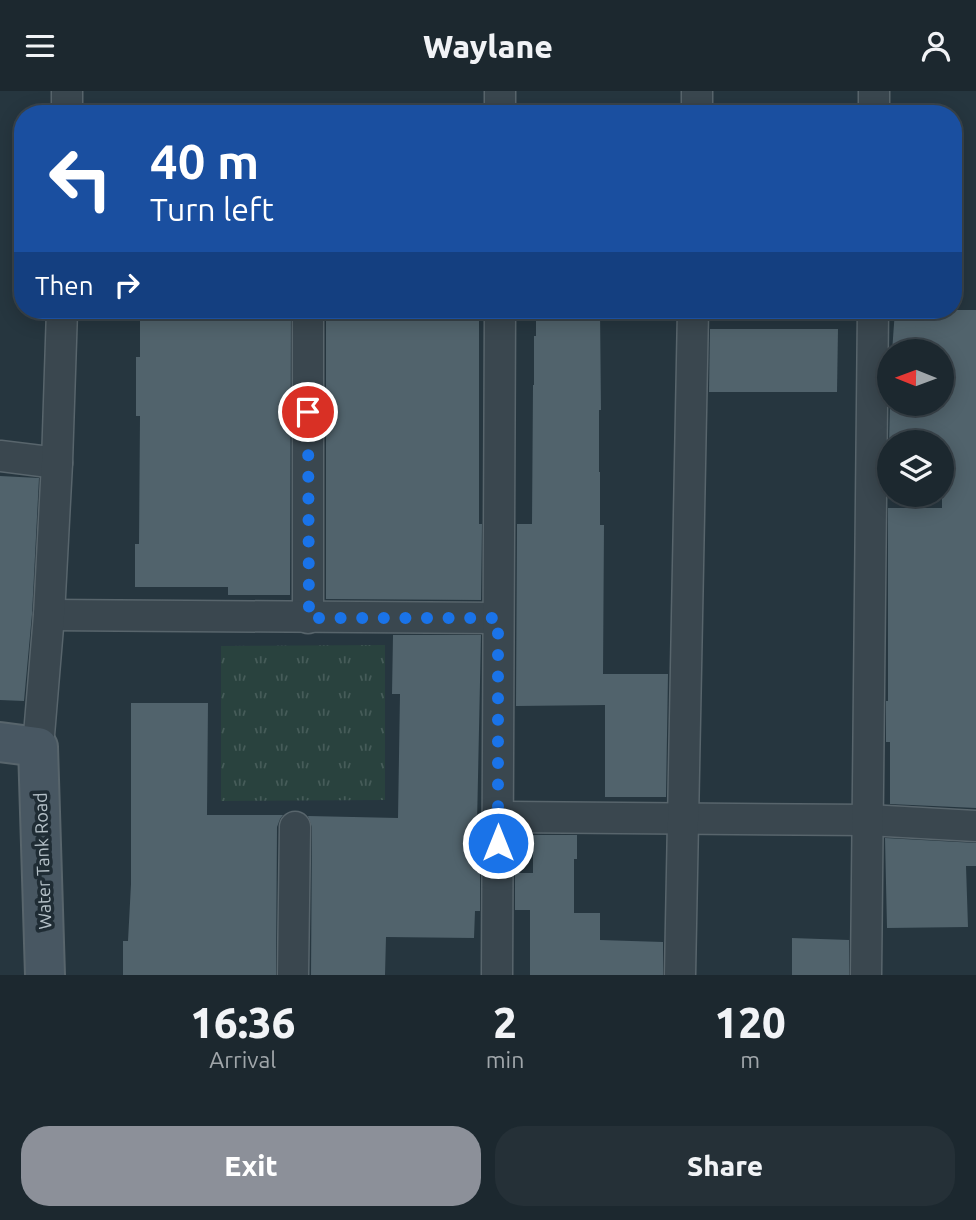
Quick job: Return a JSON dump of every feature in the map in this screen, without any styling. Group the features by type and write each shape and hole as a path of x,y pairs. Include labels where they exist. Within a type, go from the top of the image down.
{"street":[{"path":"0,742 38,747 49,615 62,319"},
{"path":"308,319 309,618"},
{"path":"497,975 500,319"},
{"path":"680,975 693,319"},
{"path":"866,975 873,319"},
{"path":"0,456 57,463"},
{"path":"49,615 498,618"},
{"name":"Water Tank Road","path":"38,747 45,975"},
{"path":"498,817 868,820 976,826"},
{"path":"293,975 295,827"}],"green space":[{"path":"385,645 385,800 221,801 221,646"}],"building":[{"path":"962,310 976,310 976,808 890,804 890,742 886,742 888,508 954,507 954,430 889,430 890,417 954,417 954,339 893,339 894,319 962,319"},
{"path":"140,319 291,319 290,595 228,595 228,587 135,587 135,544 139,544 140,416 136,416 136,357 140,357"},
{"path":"326,319 479,319 481,600 326,599"},
{"path":"536,319 600,319 599,472 600,525 604,525 603,674 668,674 666,797 605,797 605,705 516,706 517,524 532,524"},
{"path":"710,329 838,329 837,392 709,392"},
{"path":"0,476 39,478 32,614 24,701 0,700"},
{"path":"393,635 481,635 476,872 480,872 480,911 475,911 474,938 386,937 385,975 311,975 312,827 308,816 398,818 400,694 392,694"},
{"path":"131,703 208,703 207,815 283,815 277,827 276,975 123,975 123,941 128,941 131,884"},
{"path":"533,835 577,835 574,913 600,913 600,940 663,942 663,975 530,975 530,910 515,910 515,873 533,873"},
{"path":"885,838 976,843 976,866 966,866 968,927 887,928"},
{"path":"792,938 849,940 849,975 792,975"}],"route":[{"path":"308,412 309,618 498,618 498,843"}]}
